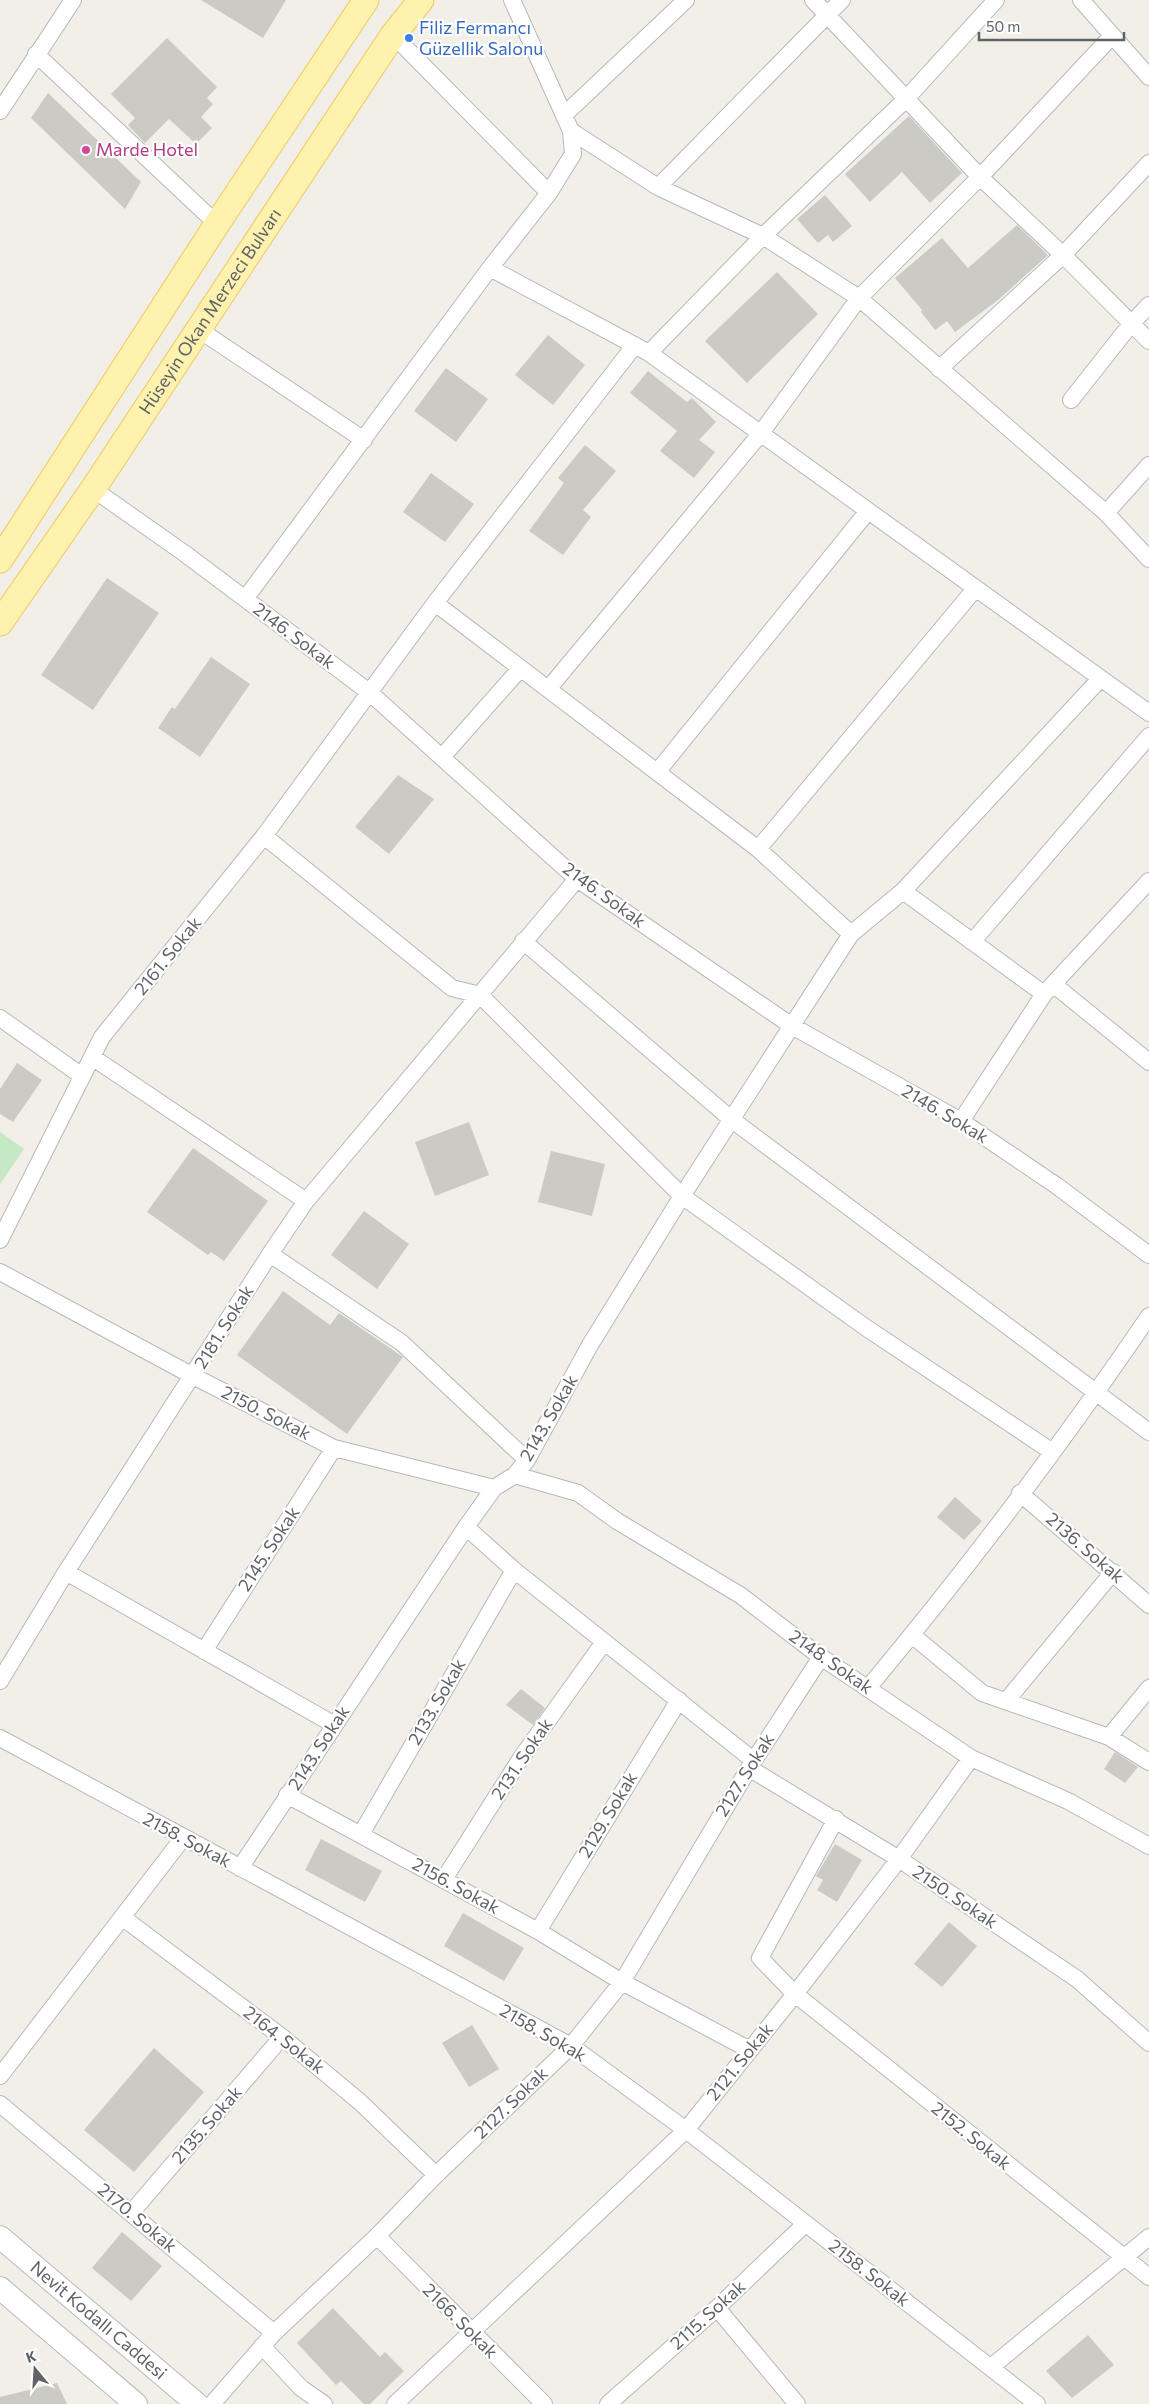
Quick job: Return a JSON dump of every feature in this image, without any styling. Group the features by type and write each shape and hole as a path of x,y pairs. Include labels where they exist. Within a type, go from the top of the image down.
{"main road":[{"path":"0,560 217,224 366,0"},
{"name":"Hüseyin Okan Merzeci Bulvarı","path":"0,623 93,489 393,35 421,0"},
{"name":"Nevit Kodallı Caddesi","path":"0,2237 196,2404"},
{"path":"0,2288 136,2404"}],"street":[{"path":"0,111 72,0"},
{"path":"245,598 490,268 549,193 573,154 571,131 512,0"},
{"path":"564,115 686,0"},
{"path":"813,0 828,14 905,100 980,177 1063,255 1149,341"},
{"path":"658,187 842,0"},
{"name":"2161. Sokak","path":"0,1240 102,1037 264,836 435,603 642,349 905,100 996,0"},
{"path":"1081,0 1111,37 1149,77"},
{"path":"393,35 549,193"},
{"path":"548,688 761,433 859,298 980,177 1111,37"},
{"path":"36,54 217,224"},
{"path":"571,131 658,187 763,236 859,298 1106,514 1149,559"},
{"path":"939,369 1063,255 1149,163"},
{"path":"490,268 642,349 1100,679 1149,712"},
{"path":"1071,400 1131,324 1149,306"},
{"path":"198,329 364,440"},
{"path":"1106,514 1149,465"},
{"name":"2146. Sokak","path":"93,489 245,598 369,692 577,879 792,1026 961,1121 1057,1186 1149,1255"},
{"path":"658,771 868,511"},
{"path":"758,849 975,589"},
{"path":"435,603 520,670 548,688 758,849 851,934"},
{"path":"442,757 520,670"},
{"name":"2143. Sokak","path":"240,1868 333,1724 466,1527 494,1488 515,1475 527,1460 590,1345 682,1196 851,934 903,891 1100,679"},
{"path":"972,942 1149,736"},
{"path":"264,836 452,988 480,995 682,1196 865,1327 1051,1451"},
{"name":"2181. Sokak","path":"0,1681 66,1572 306,1201 577,879"},
{"path":"961,1121 1049,989 1149,881"},
{"path":"903,891 972,942 1049,989 1149,1062"},
{"path":"523,941 731,1119 1149,1432"},
{"path":"0,1018 82,1076"},
{"path":"92,1057 306,1201"},
{"path":"270,1254 402,1342 527,1460"},
{"name":"2150. Sokak","path":"0,1272 193,1376 334,1448 494,1488"},
{"path":"868,1688 912,1635 1097,1392 1149,1316"},
{"name":"2145. Sokak","path":"204,1651 334,1448"},
{"name":"2148. Sokak","path":"515,1475 578,1493 617,1521 740,1595 821,1657 971,1758 1068,1801 1149,1846"},
{"name":"2136. Sokak","path":"1020,1493 1149,1605"},
{"name":"2150. Sokak","path":"466,1527 514,1570 678,1700 751,1764 899,1859 1077,1979 1149,2043"},
{"name":"2133. Sokak","path":"360,1834 514,1570"},
{"path":"66,1572 333,1724"},
{"path":"1007,1700 1113,1572"},
{"path":"912,1635 982,1693 1007,1700 1109,1737 1149,1762"},
{"name":"2131. Sokak","path":"444,1879 521,1758 604,1642"},
{"name":"2127. Sokak","path":"212,2404 274,2333 377,2236 436,2175 570,2046 622,1982 751,1764 821,1657"},
{"path":"1109,1737 1149,1688"},
{"name":"2129. Sokak","path":"538,1931 678,1700"},
{"name":"2158. Sokak","path":"0,1738 570,2046 686,2130 805,2224 991,2366 1037,2404"},
{"name":"2121. Sokak","path":"396,2404 470,2332 686,2130 748,2049 795,1994 899,1859 971,1758"},
{"name":"2156. Sokak","path":"288,1795 538,1931 622,1982 748,2049"},
{"name":"2152. Sokak","path":"836,1819 760,1958 795,1994 1149,2277"},
{"path":"0,2076 183,1838"},
{"name":"2164. Sokak","path":"122,1917 282,2037 360,2102 436,2175"},
{"name":"2135. Sokak","path":"131,2213 282,2037"},
{"name":"2170. Sokak","path":"0,2104 274,2333"},
{"name":"2115. Sokak","path":"608,2404 717,2308 805,2224"},
{"name":"2166. Sokak","path":"377,2236 470,2332 544,2404"},
{"path":"991,2366 1149,2237"},
{"path":"717,2308 797,2404"},
{"path":"262,2346 301,2388 324,2404"}],"green space":[{"path":"0,1132 24,1149 0,1184"}],"building":[{"path":"201,0 286,0 263,38"},
{"path":"167,38 217,87 207,98 213,104 201,117 212,128 196,144 169,119 145,143 128,125 135,118 111,94"},
{"name":"Marde Hotel","path":"48,93 141,182 125,209 31,118"},
{"path":"909,116 962,173 930,203 902,172 870,202 845,174"},
{"path":"825,195 852,226 833,242 828,235 818,243 797,219"},
{"path":"1017,225 1048,255 998,300 955,332 947,321 935,330 921,312 922,310 895,278 942,238 968,268"},
{"path":"777,272 818,314 747,383 705,341"},
{"path":"548,335 585,365 553,405 515,375"},
{"path":"446,368 488,399 456,442 414,411"},
{"path":"648,371 687,402 692,398 716,422 699,440 715,452 694,478 660,451 677,431 630,393"},
{"path":"585,445 616,471 583,510 591,517 563,555 529,531 564,483 558,478"},
{"path":"431,473 474,504 445,542 403,512"},
{"path":"107,578 159,613 93,710 41,675"},
{"path":"211,657 250,684 200,757 158,728 172,707 175,709"},
{"path":"398,775 434,799 389,854 355,827"},
{"path":"17,1063 42,1080 13,1122 0,1114 0,1089"},
{"path":"469,1122 489,1175 435,1196 415,1142"},
{"path":"193,1148 268,1201 224,1261 211,1252 208,1255 147,1212"},
{"path":"551,1151 605,1164 592,1216 538,1202"},
{"path":"364,1211 409,1244 377,1289 331,1255"},
{"path":"283,1291 330,1325 339,1313 403,1357 347,1434 237,1355"},
{"path":"955,1497 982,1521 964,1540 937,1517"},
{"path":"521,1689 545,1708 533,1725 506,1705"},
{"path":"1115,1752 1138,1767 1125,1783 1104,1769"},
{"path":"321,1839 382,1871 365,1902 305,1870"},
{"path":"835,1844 862,1860 837,1902 817,1890 823,1880 816,1876"},
{"path":"463,1913 524,1948 504,1981 444,1946"},
{"path":"949,1922 977,1946 942,1987 914,1964"},
{"path":"472,2025 499,2069 469,2087 442,2043"},
{"path":"154,2048 204,2092 134,2172 84,2130"},
{"path":"122,2232 162,2266 131,2301 92,2268"},
{"path":"333,2308 380,2357 385,2352 404,2371 370,2404 364,2404 341,2381 336,2385 297,2343"},
{"path":"1088,2335 1114,2365 1072,2398 1046,2371"},
{"path":"57,2383 67,2404 0,2404 0,2397"}],"place":[{"name":"Filiz Fermancı Güzellik Salonu","path":"409,38"},
{"name":"Marde Hotel","path":"86,150"}]}
